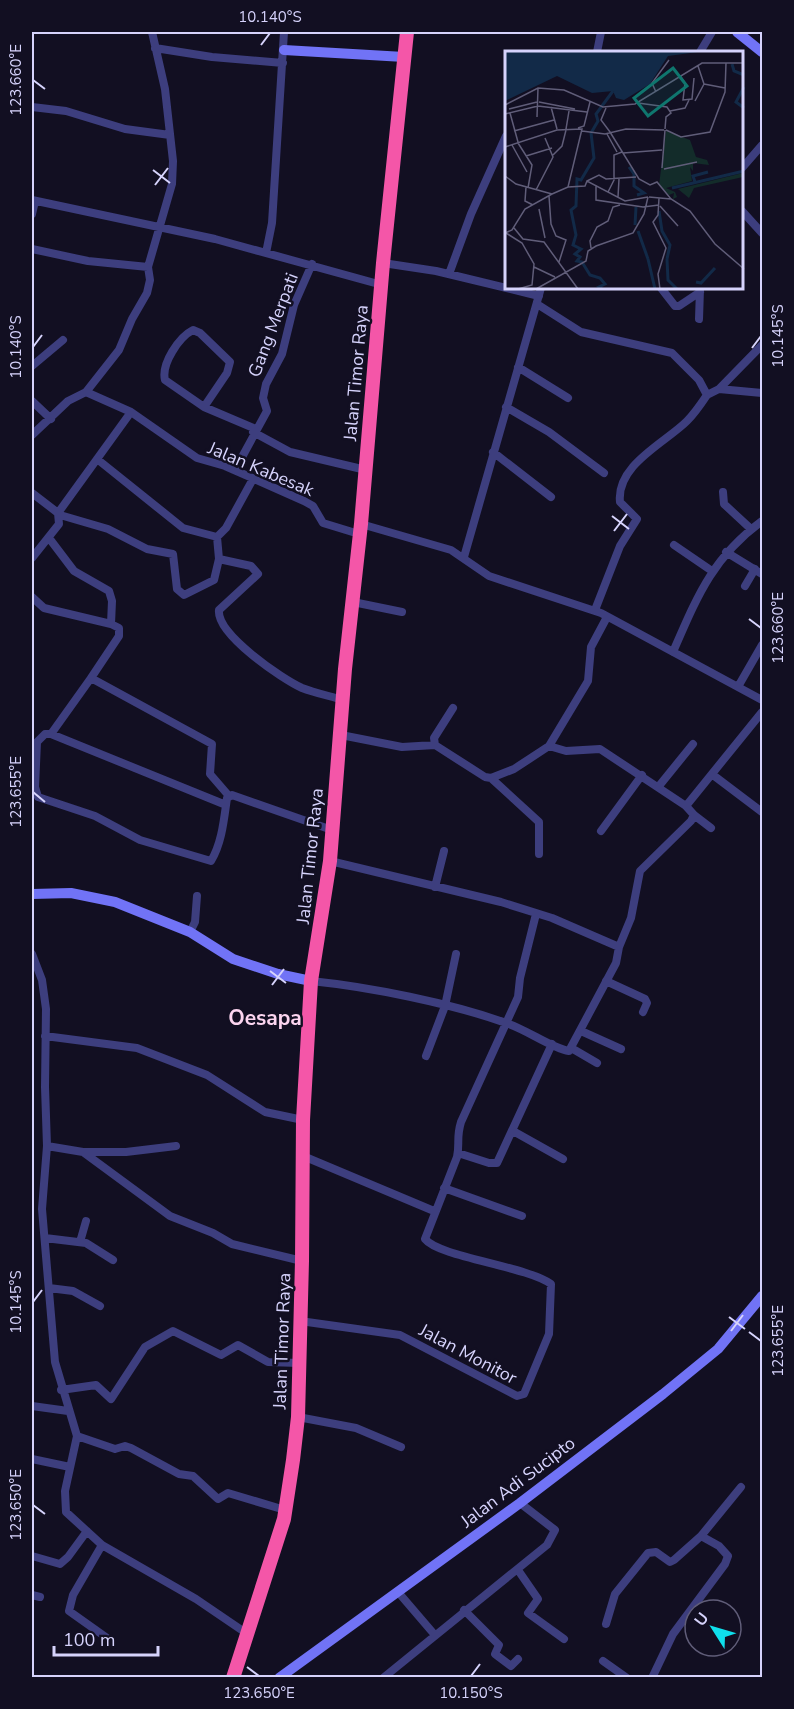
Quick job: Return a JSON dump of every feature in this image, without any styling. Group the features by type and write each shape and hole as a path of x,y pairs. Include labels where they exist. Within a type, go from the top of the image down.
{"highway":[{"name":"Jalan Timor Raya","path":"233,1677 285,1510 298,1417 303,1120 311,981 330,861 383,263 407,32"}],"main road":[{"path":"737,32 762,52"},
{"path":"284,50 404,57"},
{"path":"32,894 71,893 93,896 190,932 233,959 278,974 311,981"},
{"name":"Jalan Adi Sucipto","path":"279,1677 520,1503 718,1349 762,1296"}],"street":[{"path":"32,435 68,401 86,392 119,350 132,319 147,293 150,280 148,267 173,176 165,89 152,32"},
{"path":"266,253 272,224 284,63 284,32"},
{"path":"597,51 601,32"},
{"path":"701,51 712,32"},
{"path":"156,48 212,57 284,63"},
{"path":"32,107 66,111 125,129 170,135"},
{"path":"449,274 471,213 505,138"},
{"path":"743,166 762,145"},
{"path":"32,214 33,200 160,226 312,264 382,285"},
{"path":"743,213 762,233"},
{"path":"32,249 88,261 148,267"},
{"path":"383,263 449,274 505,288"},
{"name":"Gang Merpati","path":"235,470 267,411 264,398 266,384 282,354 294,305 312,264"},
{"path":"514,290 539,296 581,332 672,353 699,380 707,395"},
{"path":"663,290 675,306 679,306 700,290"},
{"path":"699,319 700,290"},
{"path":"464,557 539,296"},
{"path":"204,407 227,373 230,362 200,333 193,330 168,359 164,376 204,407 255,430 290,452 366,470"},
{"path":"32,366 63,340"},
{"path":"595,610 620,546 637,519 620,502 626,478 634,465 687,421 707,395 719,389 762,345"},
{"path":"518,367 568,398"},
{"path":"719,389 762,393"},
{"name":"Jalan Kabesak","path":"86,392 131,412 197,458 235,470 313,506 326,525 360,529 451,550 489,576 595,610 739,685 762,700"},
{"path":"32,401 51,419"},
{"path":"506,407 549,432 604,473"},
{"path":"32,558 59,524 59,514 131,412"},
{"path":"493,452 551,497"},
{"path":"98,459 183,528 217,537"},
{"path":"217,537 226,528 253,479"},
{"path":"723,492 724,504 751,529"},
{"path":"32,493 59,514 108,529 147,549 173,554 177,589 184,595 214,580 219,559 217,537"},
{"path":"673,652 712,570 726,552 762,521"},
{"path":"49,538 74,571 109,591 113,607 111,624"},
{"path":"674,545 712,570"},
{"path":"726,552 759,572 745,586"},
{"path":"219,559 251,566 258,574 219,610 220,618 234,637 270,670 303,688 343,700"},
{"path":"32,597 44,608 111,624 119,628 119,636 51,734"},
{"path":"353,602 402,612"},
{"path":"491,778 513,769 549,746 588,681 591,647 607,617"},
{"path":"739,685 762,645"},
{"path":"91,678 212,744 210,774 229,796 236,796 332,830"},
{"path":"435,745 434,738 453,708"},
{"path":"686,806 762,712"},
{"path":"226,805 51,734 40,737 36,747 35,787 38,797 95,816 140,840 211,861 222,831 229,796"},
{"path":"341,735 402,747 435,745 491,778 539,822 538,854"},
{"path":"659,786 693,744"},
{"path":"549,746 566,751 600,749 659,786 711,828"},
{"path":"602,826 642,775"},
{"path":"713,775 762,812"},
{"path":"311,981 346,985 445,1006 507,1023 568,1052 573,1049 616,963 619,947 631,918 640,871 691,821 694,815"},
{"path":"435,887 444,851"},
{"path":"330,861 501,902 552,918 619,947"},
{"path":"190,932 195,922 197,896"},
{"name":"Jalan Monitor","path":"300,1321 399,1335 517,1396 522,1396 549,1334 551,1284 543,1279 429,1243 425,1239 458,1153 456,1138 461,1122 519,997 520,978 536,914"},
{"path":"32,954 44,990 47,1146 42,1191 55,1362 61,1390 77,1436 64,1497 66,1512 102,1545 196,1599 246,1634"},
{"path":"426,1056 445,1006 456,954"},
{"path":"606,981 645,999 647,1003 643,1012"},
{"path":"581,1031 621,1049"},
{"path":"45,1036 119,1044 155,1054 217,1081 265,1112 303,1120"},
{"path":"458,1153 496,1164 552,1044"},
{"path":"573,1049 597,1063"},
{"path":"513,1131 563,1159"},
{"path":"47,1146 83,1152 126,1152 177,1146"},
{"path":"83,1152 163,1213 213,1233 231,1244 302,1262"},
{"path":"303,1156 434,1211"},
{"path":"444,1188 522,1216"},
{"path":"80,1242 86,1221"},
{"path":"45,1238 94,1246 113,1260"},
{"path":"49,1288 74,1291 100,1306"},
{"path":"61,1390 96,1384 111,1399 145,1347 173,1331 221,1355 238,1345 268,1362 299,1364"},
{"path":"32,1406 68,1411"},
{"path":"298,1417 356,1428 401,1447"},
{"path":"77,1436 115,1449 125,1446 131,1448 179,1474 194,1476 218,1499 228,1493 285,1510"},
{"path":"32,1460 70,1467"},
{"path":"606,1624 615,1594 648,1553 652,1551 670,1562 701,1536 741,1487"},
{"path":"382,1677 547,1545 555,1532 520,1503"},
{"path":"32,1556 60,1564 87,1531"},
{"path":"652,1677 673,1634 725,1564 728,1556 724,1550 701,1536"},
{"path":"102,1545 74,1595 69,1611 107,1638"},
{"path":"518,1570 538,1599 528,1613 564,1640"},
{"path":"399,1592 434,1634"},
{"path":"32,1595 40,1597"},
{"path":"464,1610 500,1645 495,1654 511,1666 518,1659"},
{"path":"603,1661 627,1677"}],"district":[{"name":"Oesapa","path":"265,1018"}]}
